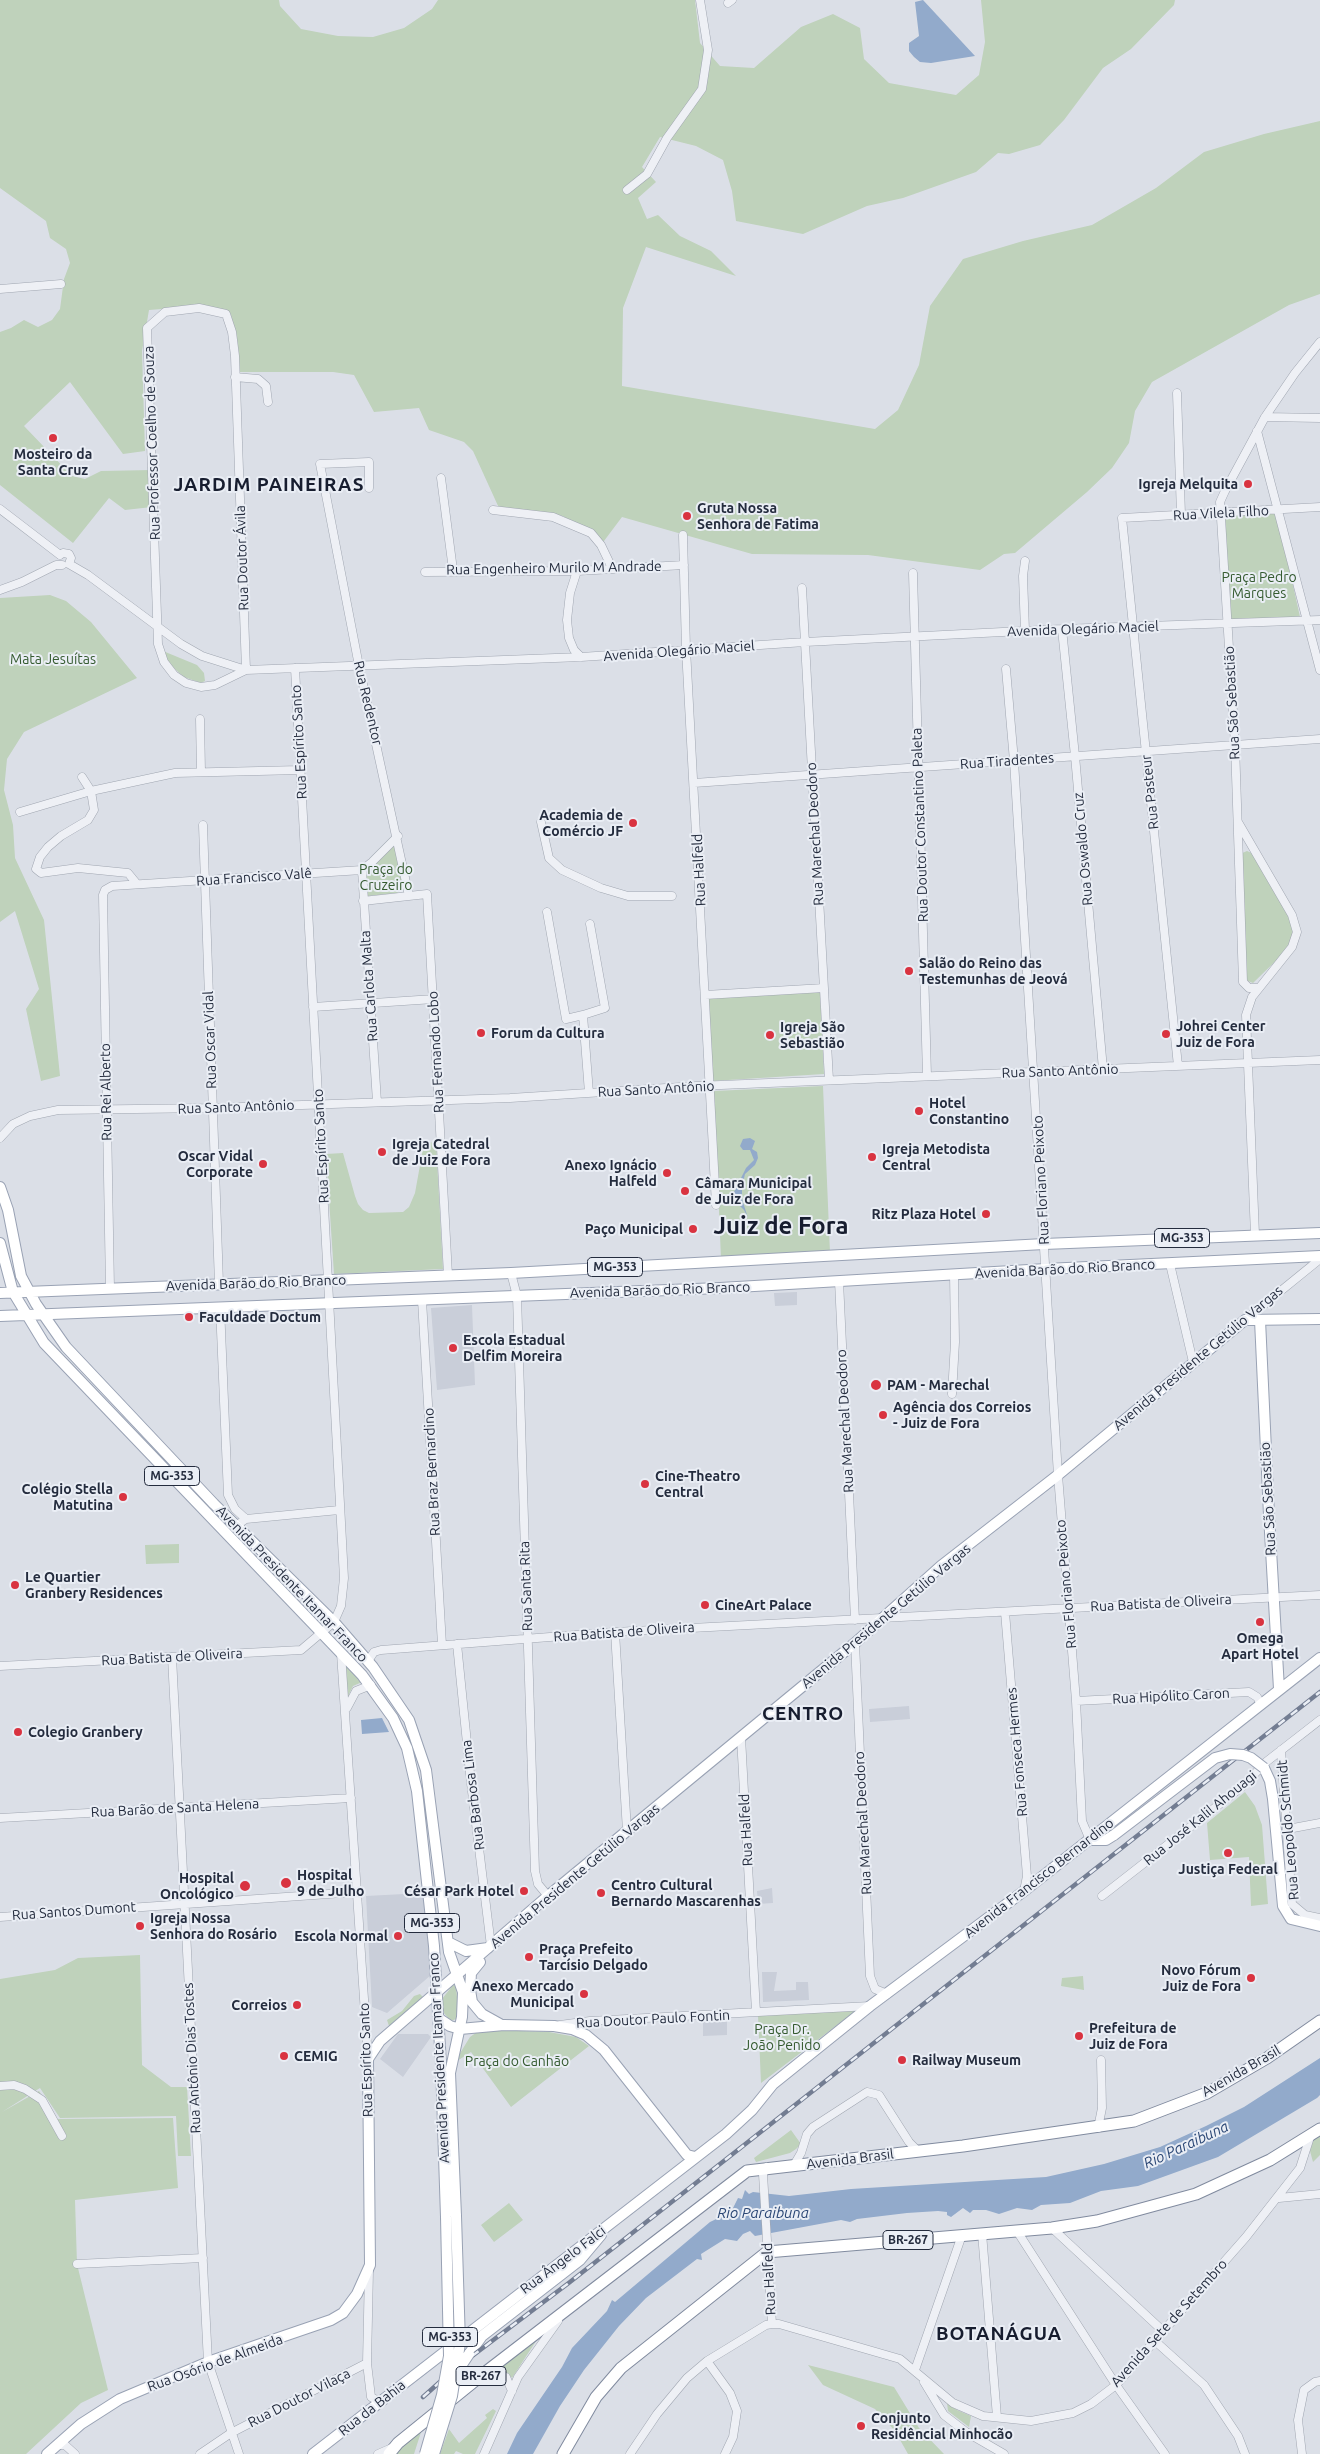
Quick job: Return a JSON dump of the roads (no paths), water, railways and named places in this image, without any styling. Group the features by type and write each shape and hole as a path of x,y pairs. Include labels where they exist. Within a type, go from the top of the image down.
{"highway":[{"name":"Avenida Brasil","path":"566,2312 742,2174 765,2172 794,2165 1098,2128 1134,2121 1207,2093 1266,2058 1320,2022"},
{"name":"BR-267","path":"767,2252 1052,2228 1113,2217 1196,2194 1270,2160 1320,2129"},
{"path":"563,2454 596,2397 621,2368 767,2252"},
{"name":"BR-267","path":"394,2448 487,2371 566,2312"}],"main road":[{"name":"Avenida Presidente Itamar Franco","path":"0,1187 8,1210 21,1276 42,1314 54,1331 85,1368 214,1504 334,1622 368,1661 409,1720 422,1753 426,1770 449,1952 458,1973 464,2003 450,2073 451,2216"},
{"name":"Avenida Barão do Rio Branco","path":"0,1293 448,1275 1044,1244 1320,1233"},
{"name":"Avenida Presidente Itamar Franco","path":"0,1243 13,1292 57,1358 371,1685 407,1748 415,1778 434,1946 451,2216"},
{"name":"Avenida Barão do Rio Branco","path":"0,1316 517,1296 1046,1269 1320,1258"},
{"path":"54,1331 57,1313"},
{"path":"1245,1320 1320,1318"},
{"name":"Avenida Presidente Getúlio Vargas","path":"368,2059 384,2037 548,1896 855,1643 942,1566 1058,1475 1245,1320"},
{"name":"Rua São Sebastião","path":"1260,1320 1279,1689"},
{"name":"Avenida Francisco Bernardino","path":"760,2099 773,2084 870,2006 1024,1892 1320,1658"},
{"path":"1090,1840 1106,1840 1114,1835 1215,1758 1234,1754 1251,1758 1264,1768 1271,1785 1281,1900 1291,1919 1320,1926"},
{"path":"448,1942 466,1951 490,1947"},
{"path":"490,1947 473,1969 470,1990 476,2008 494,2022 504,2025"},
{"path":"438,2018 450,2026 460,2029"},
{"name":"Rua Doutor Paulo Fontin","path":"460,2029 504,2025 554,2026"},
{"path":"554,2026 572,2029 596,2042 687,2155 695,2157"},
{"name":"Rua Espírito Santo","path":"368,2059 370,2265"},
{"name":"Rua Ângelo Falci","path":"431,2362 726,2134 752,2110 760,2099"},
{"path":"434,2454 448,2410 456,2375 460,2343 451,2216"},
{"name":"MG-353","path":"425,2454 442,2395 449,2356 451,2216"},
{"path":"456,2375 482,2336 580,2260 613,2221"},
{"name":"Rua Osório de Almeida","path":"47,2454 92,2416 120,2399 208,2362 331,2320 351,2305 370,2265"},
{"name":"Rua da Bahia","path":"312,2454 431,2362"}],"street":[{"path":"627,190 647,174 667,138 702,89 708,50 700,0"},
{"path":"0,289 61,284"},
{"name":"Rua Professor Coelho de Souza","path":"158,626 148,328 165,312 199,308 226,314 232,332 235,356"},
{"name":"Rua São Sebastião","path":"1259,988 1249,988 1243,982 1234,745 1220,513 1225,490 1265,417 1295,373 1320,342"},
{"name":"Rua Doutor Ávila","path":"235,356 246,670"},
{"path":"235,377 258,379 266,386 268,402"},
{"path":"1177,393 1181,515"},
{"path":"1265,417 1320,418"},
{"path":"1257,431 1320,670"},
{"name":"Rua Redentor","path":"369,488 369,462 320,464 327,510 359,666 410,896"},
{"path":"441,478 453,570"},
{"name":"Rua Vilela Filho","path":"1122,518 1320,507"},
{"path":"0,510 60,555 58,560 66,564"},
{"path":"493,510 553,517 591,533 601,545 612,568"},
{"name":"Rua Pasteur","path":"1122,518 1178,1066"},
{"name":"Rua Halfeld","path":"683,535 686,649 716,1205"},
{"path":"1025,561 1023,576 1025,631"},
{"path":"0,590 66,564"},
{"name":"Avenida Olegário Maciel","path":"66,564 158,626 181,644 202,656 246,670 581,658 805,642 1025,631 1320,620"},
{"name":"Rua Engenheiro Murilo M Andrade","path":"425,572 453,570 576,571 684,565"},
{"path":"576,571 570,593 569,638 574,650 581,658"},
{"name":"Rua Doutor Constantino Paleta","path":"913,574 927,1076"},
{"name":"Rua Marechal Deodoro","path":"802,588 829,1080"},
{"path":"158,626 158,644 164,662 174,676 186,683 201,687 216,685 246,670"},
{"name":"Rua Oswaldo Cruz","path":"1062,630 1103,1069"},
{"name":"Rua Espírito Santo","path":"295,668 340,1510 343,1588 341,1606 334,1622"},
{"name":"Rua Floriano Peixoto","path":"1006,669 1014,761 1058,1475 1076,1701 1082,1821 1090,1840"},
{"path":"200,719 201,772"},
{"name":"Rua Tiradentes","path":"694,783 1320,739"},
{"path":"20,812 90,791 151,777 201,772 300,770"},
{"path":"82,777 90,791 94,810 88,820 61,836 48,847 40,857 36,868 41,873 78,868 128,873 134,877 137,884"},
{"path":"1237,820 1292,914 1297,932 1292,947 1259,988 1248,1005 1246,1015 1255,1235"},
{"path":"541,822 549,858 562,870 601,888 628,896 672,896"},
{"name":"Rua Oscar Vidal","path":"203,825 219,1284"},
{"path":"362,870 398,836"},
{"name":"Rua Francisco Valê","path":"103,895 105,890 112,886 362,870"},
{"name":"Rua Carlota Malta","path":"362,870 377,1102"},
{"name":"Rua Fernando Lobo","path":"363,901 427,894 448,1275"},
{"name":"Rua Rei Alberto","path":"103,895 110,1288"},
{"path":"548,912 566,1019 605,1008 590,924"},
{"path":"705,995 824,988"},
{"path":"313,1007 434,999"},
{"path":"583,1015 589,1093"},
{"name":"Rua Santo Antônio","path":"0,1138 13,1124 45,1111 107,1111 439,1100 829,1080 1320,1060"},
{"name":"Avenida Presidente Getúlio Vargas","path":"1245,1320 1320,1258"},
{"path":"1170,1264 1193,1362"},
{"name":"Rua Santa Rita","path":"511,1272 517,1296 535,1871 538,1884 548,1896"},
{"path":"952,1394 955,1342 954,1274"},
{"name":"Rua Marechal Deodoro","path":"838,1281 855,1620"},
{"name":"Rua Braz Bernardino","path":"422,1300 442,1645"},
{"path":"220,1307 228,1495 235,1509 246,1519"},
{"name":"Rua São Sebastião","path":"1260,1308 1260,1320"},
{"path":"214,1504 228,1495"},
{"path":"240,1530 240,1523 246,1519 340,1510"},
{"name":"Rua Batista de Oliveira","path":"368,1661 374,1652 381,1650 615,1632 1320,1595"},
{"name":"Rua Fonseca Hermes","path":"1005,1612 1027,1876 1024,1892"},
{"name":"Rua Batista de Oliveira","path":"0,1666 301,1650 334,1622"},
{"path":"615,1632 627,1831"},
{"name":"Rua Marechal Deodoro","path":"855,1643 870,1976 876,1989 887,1994"},
{"name":"Rua Barbosa Lima","path":"457,1644 490,1947"},
{"name":"Rua Espírito Santo","path":"340,1653 346,1712 368,2059"},
{"name":"Rua Antônio Dias Tostes","path":"172,1657 208,2362 239,2454"},
{"path":"346,1712 350,1698 356,1691 371,1685"},
{"name":"Rua Hipólito Caron","path":"1076,1701 1249,1692 1254,1694 1260,1704"},
{"name":"Rua José Kalil Ahouagi","path":"1102,1896 1244,1786 1281,1750 1320,1720"},
{"name":"Rua Halfeld","path":"742,1737 756,2012"},
{"name":"Rua Leopoldo Schmidt","path":"1281,1750 1288,1829 1291,1898 1296,1909 1305,1915 1320,1918"},
{"name":"Rua Barão de Santa Helena","path":"0,1818 351,1798"},
{"path":"1288,1829 1320,1822"},
{"name":"Rua Santos Dumont","path":"0,1917 357,1892"},
{"name":"Rua Doutor Paulo Fontin","path":"554,2026 590,2021 870,2006"},
{"path":"1098,2128 1102,2108 1101,2060"},
{"path":"0,2086 14,2085 25,2089 42,2100 62,2136"},
{"path":"794,2165 804,2146 807,2134 813,2126 867,2092 879,2095 909,2142 918,2151"},
{"name":"Avenida Sete de Setembro","path":"772,2324 900,2359 915,2370 924,2380 962,2408 983,2416 1031,2421 1074,2413 1091,2404 1116,2384 1279,2198 1300,2168 1310,2136"},
{"name":"Rua Halfeld","path":"765,2172 767,2252 772,2324"},
{"path":"1279,2198 1320,2194"},
{"path":"1052,2228 1163,2331"},
{"path":"1017,2231 1116,2384 1165,2454"},
{"path":"982,2233 997,2417"},
{"path":"915,2370 962,2235"},
{"path":"77,2264 203,2258"},
{"name":"Rua Espírito Santo","path":"370,2265 366,2363 371,2396 380,2402"},
{"name":"Avenida Brasil","path":"484,2454 525,2365 566,2312"},
{"path":"630,2454 656,2414 687,2378 707,2361 766,2325 772,2324"},
{"path":"1155,2341 1204,2385 1238,2436 1245,2454"},
{"path":"707,2361 730,2393 737,2411 733,2437 725,2454"},
{"name":"Rua Doutor Vilaça","path":"200,2454 231,2433 366,2363"},
{"path":"487,2371 506,2377 512,2391"},
{"path":"924,2380 944,2415 966,2432 1004,2454"},
{"path":"1303,2454 1298,2420 1304,2390 1320,2381"},
{"path":"58,2445 65,2445 75,2454"},
{"path":"378,2454 394,2448"}],"water":[{"path":"923,0 975,56 931,63 920,62 914,57 909,51 909,43 919,36 915,2"},
{"path":"750,1138 755,1141 752,1149 757,1152 758,1158 755,1165 745,1174 742,1187 742,1199 748,1218 744,1210 736,1202 734,1192 746,1168 754,1160 750,1150 743,1150 740,1146 743,1139"},
{"path":"382,1718 389,1732 362,1734 361,1720"},
{"name":"Rio Paraibuna","path":"1320,2058 1320,2095 1317,2098 1218,2157 1138,2186 1101,2191 1070,2203 1041,2205 1032,2210 1017,2208 999,2214 986,2210 973,2210 970,2213 963,2208 951,2217 947,2215 947,2212 938,2211 907,2213 857,2219 850,2222 841,2220 755,2236 750,2231 743,2234 737,2241 725,2239 701,2254 702,2260 697,2259 646,2298 619,2326 584,2370 560,2406 533,2454 507,2454 517,2433 562,2367 572,2348 607,2311 612,2300 615,2302 710,2222 731,2212 738,2198 742,2199 745,2190 749,2194 753,2192 789,2196 851,2189 1046,2177 1104,2164 1160,2147 1206,2126 1244,2107"}],"railway":[{"path":"423,2397 451,2372 570,2282 1320,1692"}],"place":[{"name":"Mosteiro da Santa Cruz","path":"53,438"},
{"name":"Igreja Melquita","path":"1248,484"},
{"name":"Gruta Nossa Senhora de Fatima","path":"687,516"},
{"name":"Academia de Comércio JF","path":"633,823"},
{"name":"Salão do Reino das Testemunhas de Jeová","path":"909,971"},
{"name":"Forum da Cultura","path":"481,1033"},
{"name":"Johrei Center Juiz de Fora","path":"1166,1034"},
{"name":"Igreja São Sebastião","path":"770,1035"},
{"name":"Hotel Constantino","path":"919,1111"},
{"name":"Igreja Catedral de Juiz de Fora","path":"382,1152"},
{"name":"Igreja Metodista Central","path":"872,1157"},
{"name":"Oscar Vidal Corporate","path":"263,1164"},
{"name":"Anexo Ignácio Halfeld","path":"667,1173"},
{"name":"Câmara Municipal de Juiz de Fora","path":"685,1191"},
{"name":"Ritz Plaza Hotel","path":"986,1214"},
{"name":"Paço Municipal","path":"693,1229"},
{"name":"Faculdade Doctum","path":"189,1317"},
{"name":"Escola Estadual Delfim Moreira","path":"453,1348"},
{"name":"PAM - Marechal","path":"876,1385"},
{"name":"Agência dos Correios - Juiz de Fora","path":"883,1415"},
{"name":"Cine-Theatro Central","path":"645,1484"},
{"name":"Colégio Stella Matutina","path":"123,1497"},
{"name":"Le Quartier Granbery Residences","path":"15,1585"},
{"name":"CineArt Palace","path":"705,1605"},
{"name":"Omega Apart Hotel","path":"1260,1622"},
{"name":"Colegio Granbery","path":"18,1732"},
{"name":"Justiça Federal","path":"1228,1853"},
{"name":"Hospital 9 de Julho","path":"286,1883"},
{"name":"Hospital Oncológico","path":"245,1886"},
{"name":"César Park Hotel","path":"524,1891"},
{"name":"Centro Cultural Bernardo Mascarenhas","path":"601,1893"},
{"name":"Igreja Nossa Senhora do Rosário","path":"140,1926"},
{"name":"Escola Normal","path":"398,1936"},
{"name":"Praça Prefeito Tarcísio Delgado","path":"529,1957"},
{"name":"Novo Fórum Juiz de Fora","path":"1251,1978"},
{"name":"Anexo Mercado Municipal","path":"584,1994"},
{"name":"Correios","path":"297,2005"},
{"name":"Prefeitura de Juiz de Fora","path":"1079,2036"},
{"name":"CEMIG","path":"284,2056"},
{"name":"Railway Museum","path":"902,2060"},
{"name":"Conjunto Residêncial Minhocão","path":"861,2426"}],"district":[{"name":"JARDIM PAINEIRAS","path":"269,485"},
{"name":"Juiz de Fora","path":"781,1226"},
{"name":"CENTRO","path":"803,1714"},
{"name":"BOTANÁGUA","path":"999,2334"}],"park label":[{"name":"Praça Pedro Marques","path":"1259,586"},
{"name":"Mata Jesuítas","path":"53,659"},
{"name":"Praça do Cruzeiro","path":"386,878"},
{"name":"Praça Dr. João Penido","path":"782,2038"},
{"name":"Praça do Canhão","path":"517,2061"}]}
